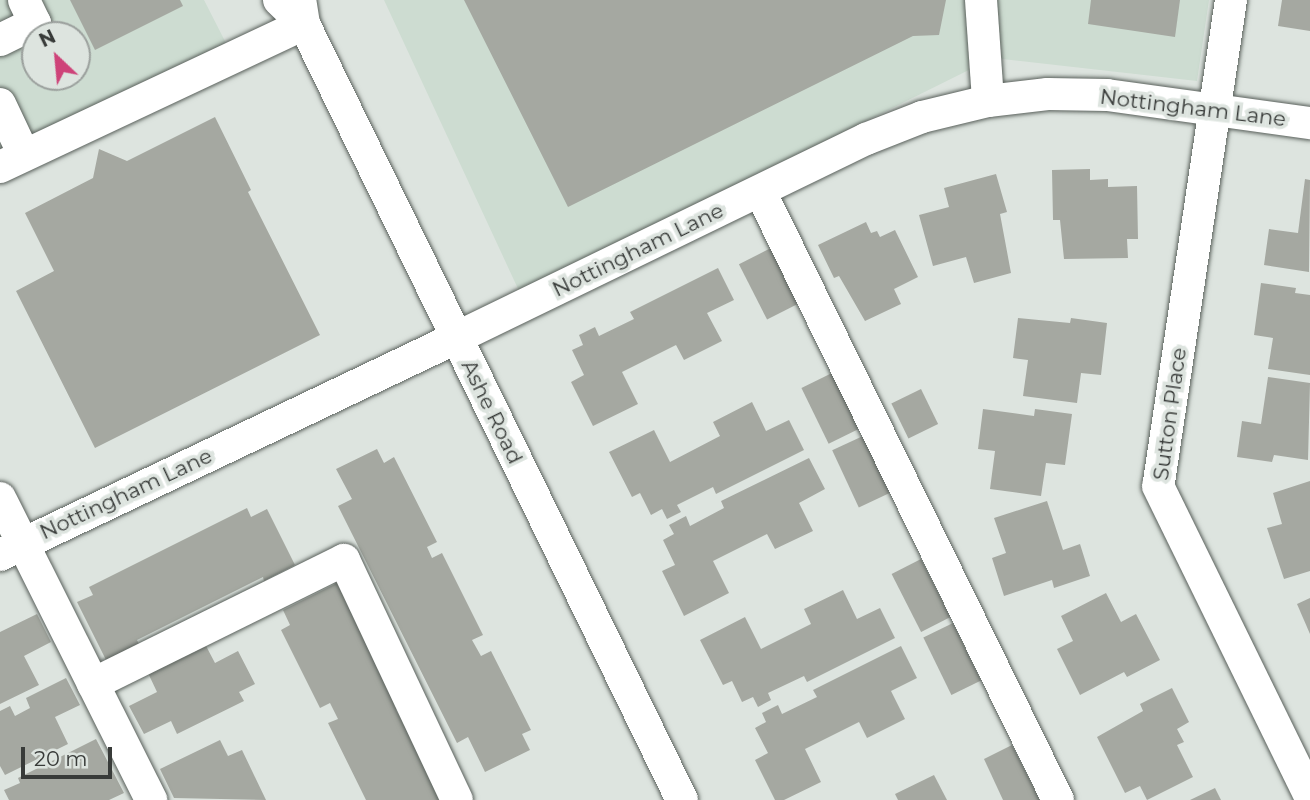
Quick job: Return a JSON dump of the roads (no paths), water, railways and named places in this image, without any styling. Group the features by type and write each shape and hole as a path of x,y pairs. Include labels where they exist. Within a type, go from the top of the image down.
{"street":[{"path":"0,40 35,23 24,0"},
{"name":"Ashe Road","path":"279,0 302,12 456,338 682,800"},
{"path":"981,0 988,101"},
{"name":"Sutton Place","path":"1231,0 1158,486 1310,796"},
{"path":"0,104 12,161 302,12"},
{"name":"Nottingham Lane","path":"12,549 866,139 922,117 988,101 1048,94 1107,94 1310,124"},
{"path":"760,191 1058,800"},
{"path":"0,498 12,549 93,684 151,800"},
{"path":"93,684 344,560 457,800"}]}
